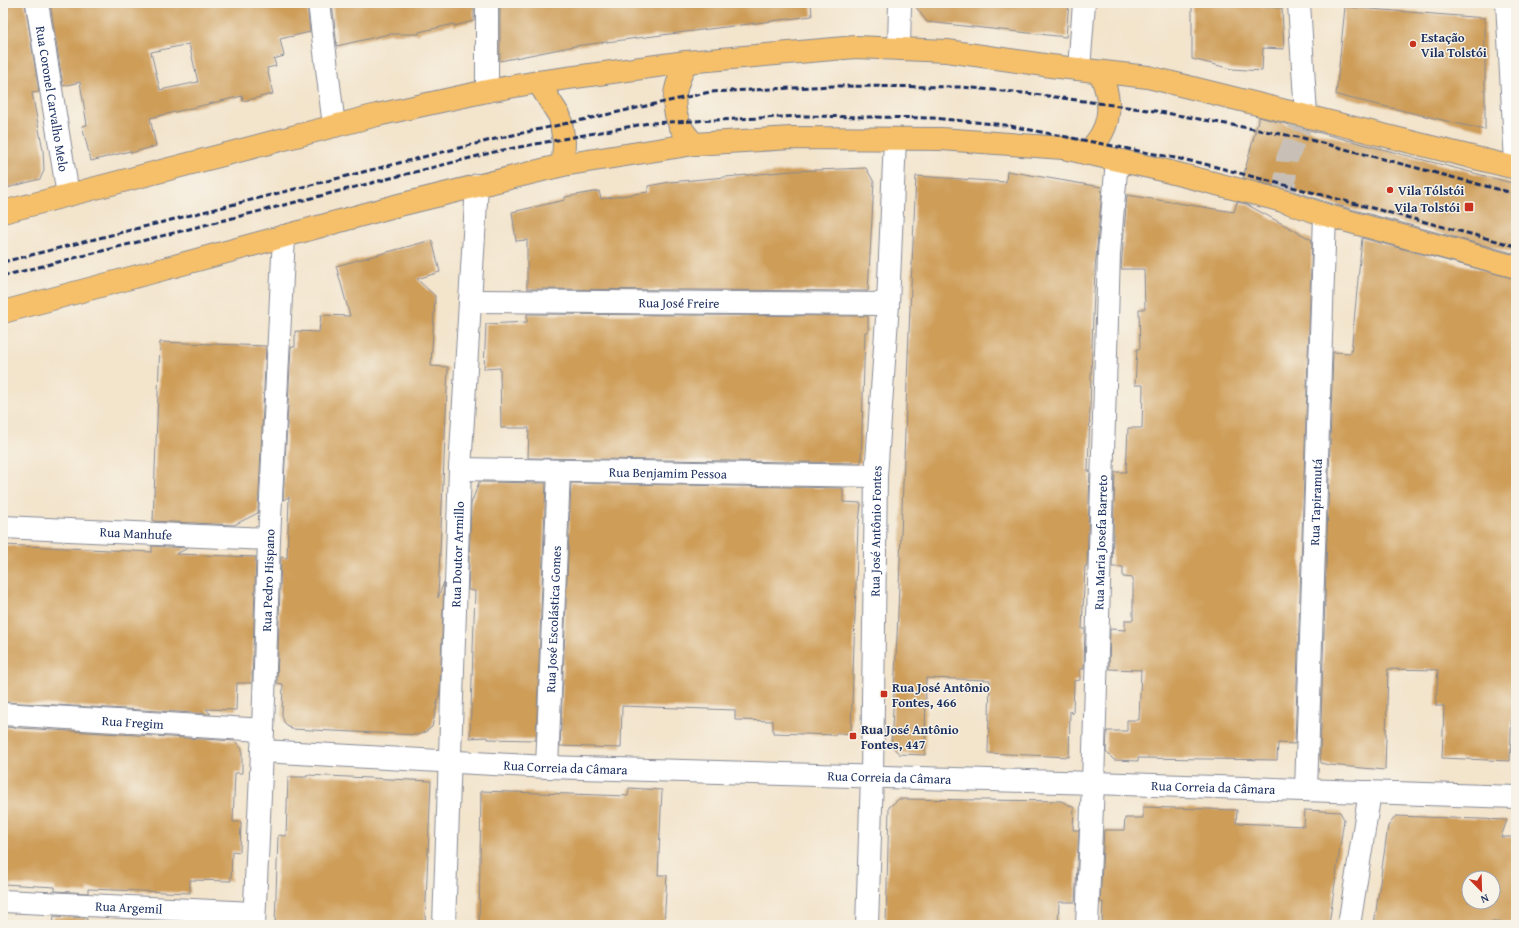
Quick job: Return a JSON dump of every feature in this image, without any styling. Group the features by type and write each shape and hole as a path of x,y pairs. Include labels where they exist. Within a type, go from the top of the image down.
{"main road":[{"path":"3,212 377,115 538,82 686,62 856,47 947,50 1100,72 1148,77 1303,122 1516,168"},
{"path":"686,62 676,84 674,110 679,124 694,144"},
{"path":"1087,154 1102,134 1109,110 1106,88 1100,72"},
{"path":"538,82 560,117 564,142 563,165"},
{"path":"3,312 477,185 563,165 694,144 791,138 941,139 1063,148 1285,199 1325,215 1516,267"}],"street":[{"name":"Rua Coronel Carvalho Melo","path":"37,3 68,195"},
{"path":"319,3 334,126"},
{"path":"487,3 487,92"},
{"path":"899,48 900,3"},
{"path":"1078,69 1084,3"},
{"path":"1299,3 1303,122"},
{"path":"1506,3 1516,162"},
{"name":"Rua José Antônio Fontes","path":"867,925 872,776 876,476 888,304 895,139"},
{"name":"Rua Maria Josefa Barreto","path":"1087,925 1110,253 1117,160"},
{"name":"Rua Doutor Armillo","path":"444,925 460,469 477,185"},
{"name":"Rua Tapiramutá","path":"1306,790 1325,215"},
{"name":"Rua Pedro Hispano","path":"254,919 263,740 269,539 284,236"},
{"name":"Rua José Freire","path":"470,301 888,304"},
{"name":"Rua Benjamim Pessoa","path":"460,469 876,476"},
{"name":"Rua José Escolástica Gomes","path":"547,767 559,471"},
{"name":"Rua Manhufe","path":"3,527 269,539"},
{"name":"Rua Fregim","path":"3,714 263,740"},
{"name":"Rua Correia da Câmara","path":"263,740 450,761 547,767 1516,797"},
{"path":"1349,925 1370,792"},
{"name":"Rua Argemil","path":"3,901 254,919"}],"building":[{"path":"4,3 25,3 39,92 32,93 43,150 44,171 40,179 3,189 3,29 7,28"},
{"path":"50,3 307,3 310,32 280,39 284,56 274,59 276,66 267,68 273,94 243,101 242,96 150,118 156,146 91,161 82,126 87,125 80,82 63,86","holes":["189,44 198,82 160,90 151,52"]},
{"path":"332,3 474,3 474,21 419,32 419,34 389,34 337,46"},
{"path":"500,3 811,3 812,16 575,46 500,61"},
{"path":"913,3 1069,3 1066,37 927,22"},
{"path":"1192,3 1263,3 1263,7 1282,8 1284,49 1263,48 1262,71 1232,69 1192,59"},
{"name":"Estação Vila Tolstói","path":"1345,7 1485,18 1485,130 1336,95"},
{"name":"Vila Tólstói","path":"1259,117 1516,184 1516,254 1329,203 1291,190 1243,178"},
{"path":"866,168 874,182 868,291 527,289 527,240 516,241 512,212 565,200 565,197 599,191 601,199 648,192 648,186 670,182 792,171"},
{"path":"1007,171 1101,187 1100,191 1102,191 1095,269 1093,317 1088,471 1090,471 1087,566 1085,566 1082,629 1085,629 1084,669 1080,669 1080,680 1074,681 1073,714 1070,711 1069,757 988,753 990,680 926,678 925,755 899,754 891,745 897,637 916,176 1006,182"},
{"path":"1127,195 1234,212 1237,202 1246,204 1312,240 1295,744 1278,743 1277,760 1138,758 1138,761 1114,760 1106,752 1107,731 1127,731 1127,720 1139,720 1141,670 1109,669 1110,629 1125,630 1125,620 1133,620 1133,578 1123,577 1123,567 1112,567 1115,472 1126,472 1128,428 1142,428 1143,385 1135,385 1137,349 1140,349 1139,309 1145,309 1144,269 1121,269"},
{"path":"1362,238 1516,279 1516,654 1514,654 1510,761 1442,758 1444,706 1436,706 1438,670 1388,669 1385,770 1321,763 1320,754 1333,352 1351,353"},
{"path":"432,240 440,272 417,279 435,296 431,366 448,367 438,598 444,582 440,690 432,727 418,735 291,729 284,722 282,715 283,684 277,683 281,557 287,558 289,497 283,500 291,347 295,347 295,331 319,332 321,315 350,316 336,266"},
{"path":"527,314 867,316 868,332 865,332 861,463 528,458 529,428 501,428 500,368 484,369 486,324 527,322"},
{"path":"160,342 266,346 258,513 234,525 153,521"},
{"path":"479,482 546,483 536,740 488,739 488,737 470,738 475,591 468,590 471,504"},
{"path":"571,483 843,488 843,502 861,503 858,524 851,734 773,733 773,721 735,720 735,710 622,706 621,748 560,746"},
{"path":"3,545 152,552 152,546 188,548 176,554 256,557 252,683 237,683 236,710 206,709 211,714 3,702"},
{"path":"3,727 235,741 242,749 242,773 235,773 233,822 241,822 240,852 232,851 231,881 190,880 190,893 88,889 88,893 55,891 55,887 3,884"},
{"path":"307,775 431,781 425,925 275,925 278,835 286,836 288,777 307,777"},
{"path":"629,788 662,790 658,875 667,875 664,925 479,925 481,791 628,796"},
{"path":"899,799 1061,801 1069,805 1074,808 1073,830 1079,830 1075,902 1059,902 1058,925 886,925 889,807"},
{"path":"1143,807 1237,810 1236,823 1304,826 1305,810 1340,812 1344,819 1329,925 1102,925 1103,902 1100,902 1104,830 1124,830 1125,818 1143,818"},
{"path":"1396,816 1507,820 1501,837 1516,837 1516,923 1492,922 1492,925 1374,925 1388,826"},
{"path":"54,916 87,918 86,925 53,925"}],"tunnel":[{"path":"1284,195 1287,159 1300,127"}],"railway":[{"path":"3,262 495,139 710,92 833,86 962,87 1034,94 1155,111 1303,138 1516,194"},
{"path":"3,276 498,151 649,123 804,116 933,118 1005,125 1201,163 1516,246"}],"place":[{"name":"Estação Vila Tolstói","path":"1413,44"},
{"name":"Vila Tólstói","path":"1390,190"},
{"name":"Vila Tolstói","path":"1469,207"},
{"name":"Rua José Antônio Fontes, 466","path":"884,694"},
{"name":"Rua José Antônio Fontes, 447","path":"853,736"}]}
